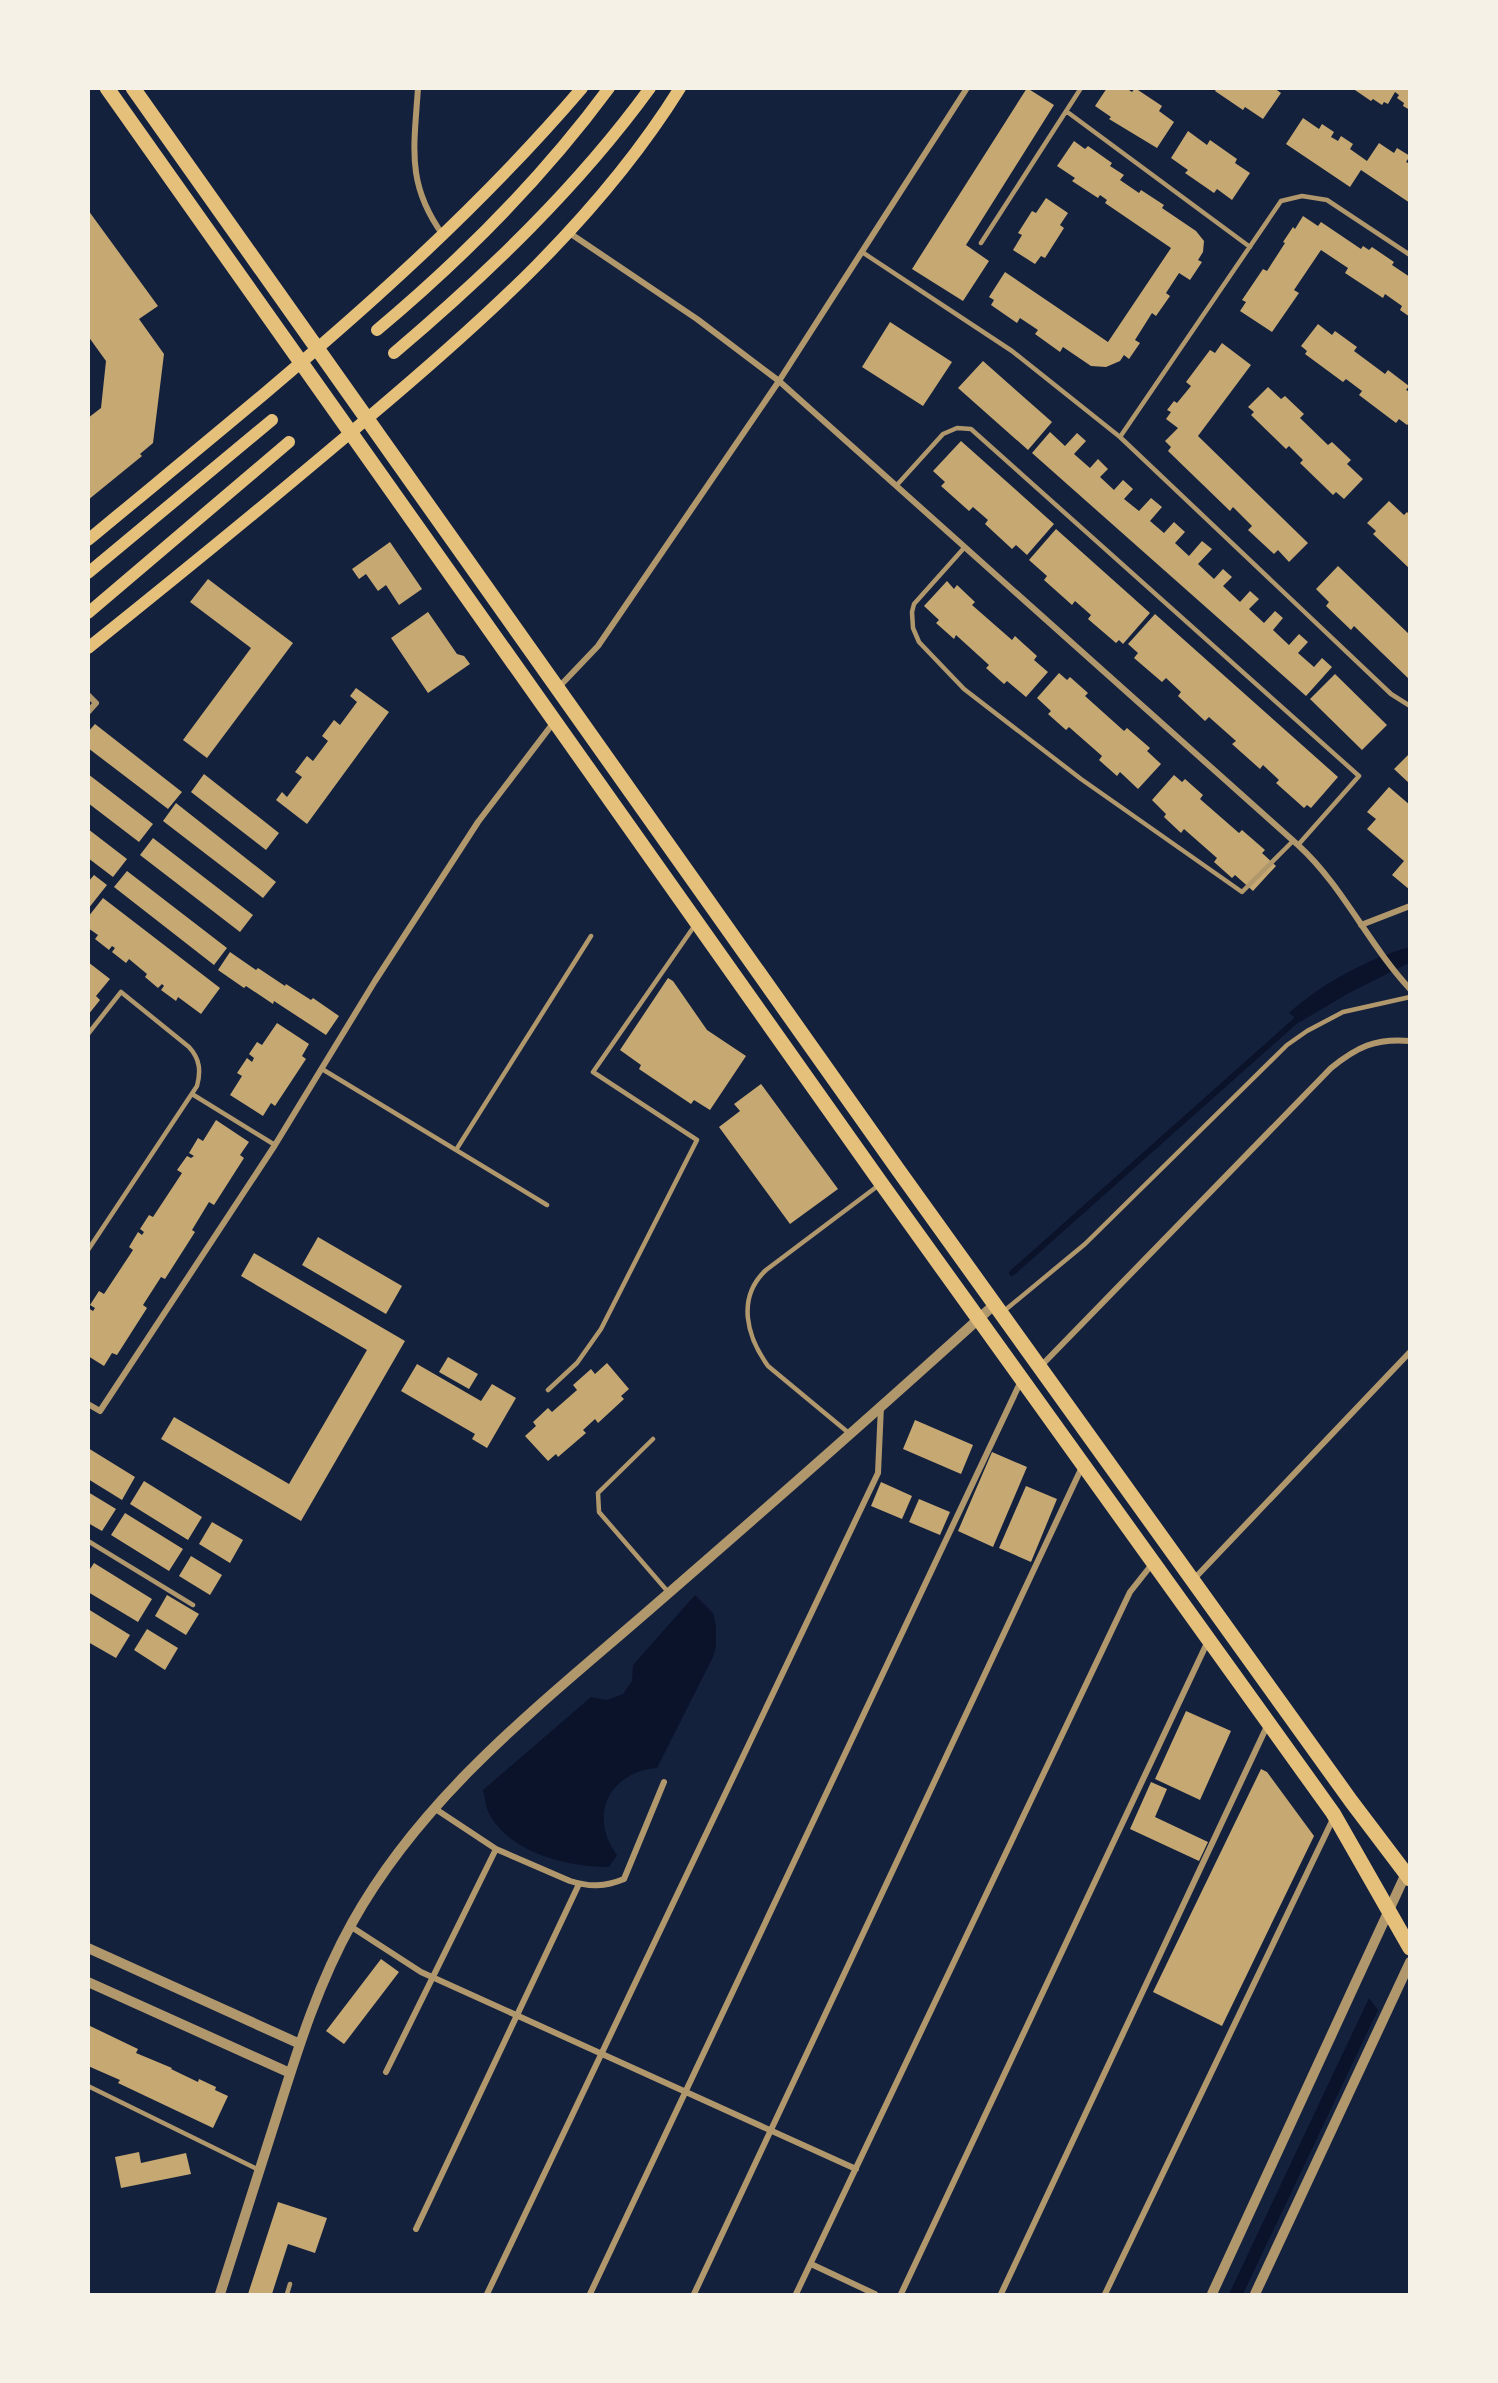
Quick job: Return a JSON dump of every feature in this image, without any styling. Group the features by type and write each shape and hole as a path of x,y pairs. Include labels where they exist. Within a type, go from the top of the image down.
{"main road":[{"path":"107,88 881,1184 1335,1815 1410,1948"},
{"path":"133,88 998,1309 1408,1873"},
{"path":"88,540 301,364 443,236 514,164 582,88"},
{"path":"377,330 442,275 493,225 581,127 609,88"},
{"path":"394,353 467,288 549,206 633,112 650,88"},
{"path":"88,648 469,332 568,232 631,156 680,88"},
{"path":"88,573 272,420"},
{"path":"88,613 289,442"}],"street":[{"path":"418,88 413,165 416,182 427,212 443,236"},
{"path":"557,689 598,646 779,381 967,88"},
{"path":"568,232 697,318 779,381 1296,843 1321,870 1408,988"},
{"path":"88,695 96,703 88,712"},
{"path":"88,1404 100,1411 275,1145 375,981 478,822 554,722"},
{"path":"1361,925 1410,906"},
{"path":"1040,1367 1330,1068 1352,1051 1365,1046 1392,1041 1410,1041"},
{"path":"220,2295 290,2073 320,1988 350,1926 386,1871 435,1808 498,1742 978,1319 998,1309"},
{"path":"1193,1580 1410,1352"},
{"path":"590,2295 1022,1379"},
{"path":"487,2295 878,1473 881,1406"},
{"path":"694,2295 1083,1465"},
{"path":"796,2295 1130,1592 1153,1563"},
{"path":"901,2295 1209,1640"},
{"path":"1001,2295 1269,1723"},
{"path":"435,1808 496,1848 579,1884 600,1886 624,1879 664,1782"},
{"path":"1105,2295 1335,1815"},
{"path":"386,2072 496,1848"},
{"path":"1212,2295 1408,1873"},
{"path":"416,2229 579,1884"},
{"path":"350,1926 433,1978 856,2169"},
{"path":"88,1948 300,2044"},
{"path":"1255,2295 1410,1962"},
{"path":"88,1982 290,2073"},
{"path":"811,2264 875,2295"}],"lane":[{"path":"981,243 1081,88"},
{"path":"1066,111 1250,247"},
{"path":"1120,437 1281,201 1302,196 1315,197 1339,206 1410,255"},
{"path":"862,252 1012,351 1120,437 1391,694 1410,706"},
{"path":"896,486 943,434 957,428 971,429 1359,776 1296,843 1242,892 1081,779 964,689 919,642 912,628 914,604 964,548"},
{"path":"548,1390 577,1364 601,1329 697,1140 592,1072 696,923"},
{"path":"456,1150 591,936"},
{"path":"88,1034 121,992 194,1053 200,1068 200,1077 192,1094 88,1250"},
{"path":"998,1309 1085,1244 1287,1045 1307,1031 1344,1012 1410,997"},
{"path":"322,1069 547,1205"},
{"path":"192,1094 275,1145"},
{"path":"850,1434 764,1360 748,1325 749,1293 766,1270 881,1184"},
{"path":"653,1438 598,1493 599,1512 669,1593"},
{"path":"88,1541 193,1605"},
{"path":"88,2086 259,2170"},
{"path":"287,2295 290,2284"}],"water":[{"path":"1409,947 1409,963 1349,993 1300,1022 1289,1013 1330,982 1377,959"},
{"path":"695,1595 713,1613 716,1625 716,1647 713,1657 657,1768 640,1771 626,1778 608,1798 604,1811 604,1826 608,1840 617,1855 609,1867 560,1861 528,1849 513,1840 491,1817 483,1790 591,1697 607,1700 623,1694 632,1681 633,1665"},
{"path":"1369,1998 1378,2010 1243,2294 1229,2294"}],"building":[{"path":"1027,88 1054,105 966,245 989,261 963,301 912,269"},
{"path":"1107,88 1126,88 1132,92 1135,88 1162,106 1159,111 1174,122 1157,148 1109,119 1111,117 1095,106"},
{"path":"1217,88 1274,88 1281,93 1263,119 1245,107 1243,110 1215,91"},
{"path":"1352,88 1410,88 1410,110 1403,106 1404,103 1397,98 1399,95 1395,92 1388,104 1384,102 1382,105 1373,99 1371,101"},
{"path":"1303,118 1319,129 1322,124 1334,132 1331,137 1338,141 1341,136 1353,144 1350,149 1367,161 1379,143 1394,153 1397,148 1410,156 1406,162 1410,164 1410,203 1361,170 1350,187 1286,144"},
{"path":"1188,131 1207,145 1210,140 1237,159 1235,163 1250,173 1232,200 1217,189 1214,193 1185,173 1188,170 1171,158"},
{"path":"1074,141 1085,149 1088,146 1112,163 1110,166 1124,175 1120,180 1139,193 1141,190 1164,205 1162,208 1196,231 1204,241 1203,252 1198,260 1202,262 1190,280 1179,273 1166,293 1170,296 1156,316 1152,313 1135,340 1140,343 1129,359 1124,355 1120,361 1106,367 1091,366 1063,347 1060,352 1035,334 1038,330 1020,318 1017,323 991,305 994,300 989,297 1005,272 1108,342 1171,248 1105,203 1107,200 1100,195 1098,198 1072,181 1075,178 1057,166"},
{"path":"1046,198 1068,213 1060,225 1064,228 1045,258 1041,256 1035,264 1013,250 1022,235 1018,233 1032,211 1036,213"},
{"path":"88,210 158,306 139,319 164,354 153,443 140,454 142,456 88,500 88,418 101,408 106,361 88,336"},
{"path":"1303,216 1318,226 1321,222 1361,249 1363,246 1369,250 1372,247 1394,262 1392,265 1410,277 1410,317 1400,310 1402,306 1385,294 1383,298 1345,273 1348,268 1321,250 1294,290 1299,293 1272,332 1240,311 1246,302 1242,300 1263,269 1267,271 1285,243 1283,242"},
{"path":"890,322 952,362 923,406 862,367"},
{"path":"1318,324 1332,335 1335,331 1357,347 1354,351 1385,374 1388,370 1409,386 1406,390 1410,392 1410,422 1407,425 1399,419 1396,423 1359,395 1362,391 1346,379 1343,382 1305,354 1307,351 1301,346"},
{"path":"1222,343 1251,365 1198,436 1308,543 1289,562 1278,550 1274,554 1248,530 1252,526 1233,507 1230,511 1168,451 1171,447 1165,441 1178,428 1166,419 1171,412 1167,410 1174,401 1177,403 1191,386 1186,382 1210,350 1215,353"},
{"path":"983,361 1052,422 1028,450 958,388"},
{"path":"1268,387 1281,399 1285,396 1304,414 1300,418 1328,445 1332,442 1351,460 1347,464 1363,479 1344,499 1336,492 1333,495 1300,463 1303,460 1289,446 1286,449 1251,415 1254,412 1248,407"},
{"path":"1050,432 1065,446 1077,433 1086,441 1074,454 1090,468 1098,459 1108,469 1100,477 1114,490 1123,480 1133,489 1124,499 1139,511 1151,498 1162,507 1150,521 1164,533 1174,522 1185,532 1175,543 1189,556 1202,541 1212,549 1198,564 1214,579 1223,569 1232,577 1223,586 1240,602 1250,591 1259,599 1249,609 1264,623 1275,611 1283,618 1273,630 1289,645 1299,634 1308,642 1298,653 1314,667 1322,658 1332,667 1306,696 1032,453"},
{"path":"961,441 1054,524 1027,555 1016,545 1012,549 985,524 988,520 973,507 969,511 941,486 945,482 933,471"},
{"path":"1389,501 1404,515 1407,512 1410,515 1410,569 1373,534 1376,531 1367,523"},
{"path":"1056,529 1150,613 1123,644 1119,640 1116,643 1088,619 1091,615 1075,601 1072,605 1044,580 1047,576 1029,560"},
{"path":"390,542 422,589 399,605 386,585 378,591 366,574 359,579 352,569"},
{"path":"1338,566 1410,635 1410,680 1354,626 1351,630 1326,606 1329,602 1316,589"},
{"path":"208,579 293,643 207,758 183,740 251,648 190,602"},
{"path":"947,581 954,589 957,585 975,602 972,605 1012,640 1015,636 1037,656 1034,660 1048,672 1026,697 1007,681 1004,684 986,668 989,665 956,635 954,639 936,623 939,620 924,606"},
{"path":"428,612 457,654 464,656 470,664 428,693 391,638"},
{"path":"1155,614 1338,777 1311,808 1307,805 1304,808 1276,783 1279,780 1263,765 1260,769 1232,744 1236,741 1209,717 1205,721 1178,696 1181,692 1166,678 1162,682 1134,658 1138,653 1128,644"},
{"path":"1059,673 1067,680 1070,677 1088,693 1085,696 1124,731 1127,728 1150,748 1147,751 1161,764 1138,789 1120,772 1117,776 1099,760 1102,756 1069,727 1066,730 1048,714 1051,711 1037,698"},
{"path":"1335,674 1387,725 1362,750 1310,699"},
{"path":"356,688 389,712 307,824 276,800 282,792 287,797 302,777 295,772 307,756 313,761 328,741 322,736 334,720 340,725 357,702 350,696"},
{"path":"95,724 182,792 168,809 88,748 88,732"},
{"path":"1410,753 1410,784 1394,769"},
{"path":"88,774 153,824 139,842 88,803"},
{"path":"204,774 279,833 266,850 191,792"},
{"path":"1174,775 1182,782 1185,779 1203,795 1200,799 1239,833 1242,830 1265,850 1262,853 1276,866 1253,891 1235,875 1232,878 1214,862 1217,858 1184,829 1181,833 1164,817 1166,814 1152,800"},
{"path":"1389,787 1410,805 1410,890 1392,875 1404,861 1367,829 1376,819 1367,812"},
{"path":"176,803 276,882 263,898 163,821"},
{"path":"88,829 127,859 113,877 88,858"},
{"path":"153,838 253,915 240,932 140,855"},
{"path":"127,871 227,948 214,965 114,887"},
{"path":"94,875 107,885 88,909 88,882"},
{"path":"103,898 220,988 201,1014 178,997 176,1001 161,990 164,986 162,984 158,988 145,977 147,974 129,959 126,963 112,952 115,948 112,946 109,950 95,939 98,935 88,928 88,917"},
{"path":"230,952 256,970 258,968 311,1000 313,998 339,1016 326,1035 274,1001 273,1004 218,970"},
{"path":"88,962 110,979 96,996 100,1000 88,1015"},
{"path":"668,978 673,981 707,1030 746,1056 710,1110 694,1100 691,1104 639,1069 641,1065 620,1050"},
{"path":"277,1023 309,1044 302,1056 306,1059 275,1106 271,1103 263,1116 230,1095 242,1076 237,1073 247,1058 252,1062 254,1058 249,1054 257,1042 262,1045"},
{"path":"761,1084 838,1189 790,1224 719,1127 740,1111 734,1104"},
{"path":"216,1120 249,1142 240,1155 244,1158 214,1205 209,1202 192,1230 195,1232 165,1279 161,1277 143,1305 147,1308 117,1355 112,1353 104,1366 88,1356 88,1308 93,1311 95,1308 90,1305 99,1291 104,1294 133,1250 129,1247 138,1232 142,1235 144,1232 140,1229 149,1215 153,1217 182,1173 177,1170 187,1156 191,1158 194,1156 189,1153 198,1138 203,1141"},
{"path":"318,1237 402,1286 386,1314 302,1265"},
{"path":"254,1253 405,1341 301,1521 161,1439 174,1417 289,1484 367,1350 241,1276"},
{"path":"448,1357 478,1374 469,1389 439,1372"},
{"path":"607,1363 629,1389 621,1396 624,1399 598,1423 595,1419 583,1430 586,1433 558,1457 556,1454 548,1461 525,1436 536,1426 533,1422 548,1408 552,1412 577,1390 573,1385 591,1369 595,1374"},
{"path":"417,1364 481,1401 492,1384 516,1398 487,1448 472,1439 475,1434 401,1391"},
{"path":"915,1420 973,1445 961,1474 903,1449"},
{"path":"88,1448 135,1477 122,1500 88,1479"},
{"path":"992,1452 1027,1467 993,1547 958,1531"},
{"path":"144,1481 202,1517 188,1540 130,1504"},
{"path":"881,1482 912,1496 902,1519 871,1506"},
{"path":"1026,1486 1057,1499 1031,1562 999,1548"},
{"path":"88,1492 116,1509 102,1531 88,1523"},
{"path":"919,1499 950,1512 940,1535 909,1522"},
{"path":"125,1513 183,1549 169,1571 111,1535"},
{"path":"212,1522 243,1540 230,1563 199,1544"},
{"path":"191,1556 222,1575 210,1595 179,1576"},
{"path":"94,1563 152,1599 138,1622 88,1592 88,1572"},
{"path":"167,1595 199,1614 186,1635 155,1616"},
{"path":"88,1609 130,1635 116,1658 88,1642"},
{"path":"147,1629 178,1648 165,1670 134,1650"},
{"path":"1186,1711 1231,1731 1200,1800 1155,1779"},
{"path":"1261,1769 1267,1772 1314,1836 1222,2026 1153,1992"},
{"path":"1151,1782 1167,1789 1155,1817 1208,1842 1199,1861 1130,1829"},
{"path":"381,1959 399,1972 344,2044 326,2031"},
{"path":"88,2025 138,2049 136,2053 198,2082 199,2079 228,2096 213,2128 118,2083 120,2080 88,2066"},
{"path":"139,2152 141,2163 186,2153 191,2174 121,2188 115,2157"},
{"path":"278,2202 327,2218 315,2253 288,2244 272,2294 248,2294"}],"waterway":[{"path":"1012,1273 1301,1016"}]}
